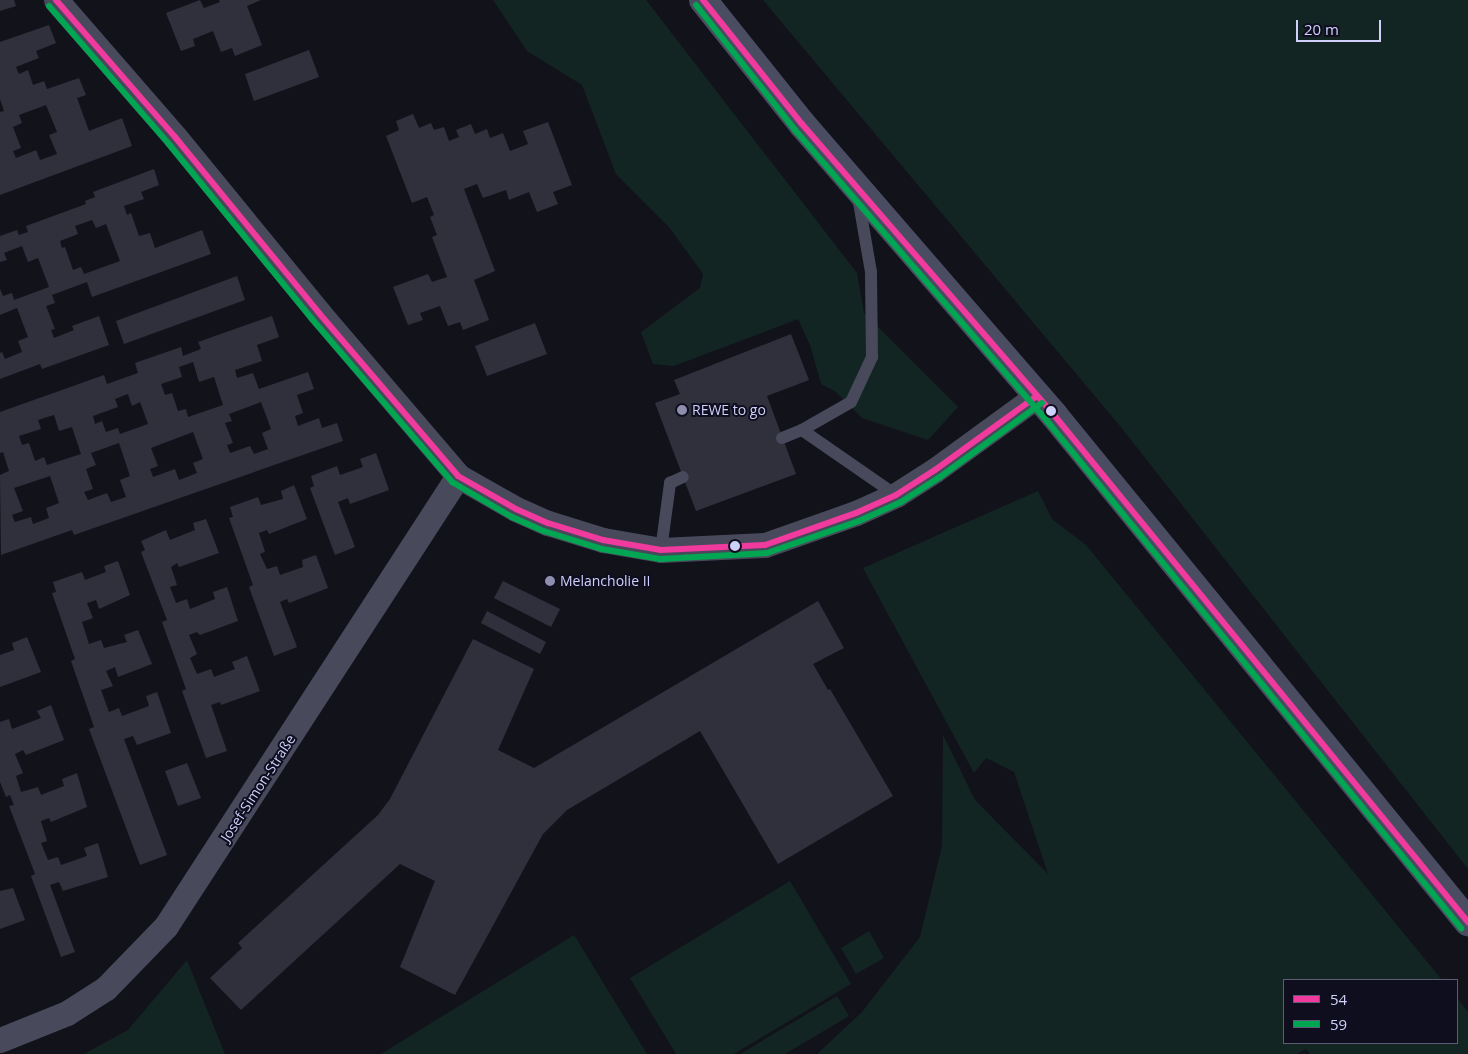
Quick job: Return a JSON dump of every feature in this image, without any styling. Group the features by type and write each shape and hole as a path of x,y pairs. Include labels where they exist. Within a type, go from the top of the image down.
{"main road":[{"path":"703,0 857,187 1037,396 1468,922"}],"street":[{"path":"56,0 175,137 319,313 458,476 516,509 548,523 603,540 661,550 764,545 856,513 896,495 967,448 1037,396"},
{"name":"Josef-Simon-Straße","path":"0,1040 67,1013 106,988 166,926 458,476"}],"lane":[{"path":"782,438 802,430 851,402 872,357 871,272 857,187"},
{"path":"802,430 896,495"},
{"path":"661,550 670,483 683,478"}],"green space":[{"path":"493,0 646,0 857,273 864,313 958,407 928,440 862,418 836,392 821,384 810,345 798,319 674,366 653,364 641,332 700,288 703,274 669,227 616,174 582,85 527,51"},
{"path":"763,0 1468,0 1468,869 1120,426"},
{"path":"1038,491 1052,519 1086,545 1441,979 1283,979 1283,1044 1458,1044 1458,999 1468,1012 1468,1054 1310,1054 1306,1049 1297,1054 817,1054 862,1012 920,937 942,846 943,735 975,800 1048,874 1014,772 986,758 974,773 863,568"},
{"path":"790,881 851,984 734,1054 676,1054 630,978"},
{"path":"869,931 884,958 856,974 841,948"},
{"path":"574,935 647,1054 381,1054"},
{"path":"187,960 225,1054 84,1054 128,1030"},
{"path":"837,996 849,1016 785,1054 740,1054"}],"building":[{"path":"0,0 14,0 16,6 0,11"},
{"path":"200,0 204,8 220,2 219,0 261,0 247,6 262,45 235,56 232,48 221,52 213,31 193,39 195,46 181,51 166,13"},
{"path":"49,25 56,43 36,51 39,58 16,67 19,74 28,70 33,85 44,81 47,89 79,78 86,95 77,98 89,131 122,118 132,146 0,195 0,112 4,111 0,99 0,42","holes":["46,105 57,132 49,135 57,154 40,160 36,150 16,158 13,151 21,148 13,127 22,123 19,115"]},
{"path":"309,50 319,77 254,101 245,74"},
{"path":"413,114 419,128 431,123 434,130 444,127 449,141 459,137 456,130 471,124 475,134 487,129 490,138 503,133 510,151 528,144 523,131 548,122 572,185 553,192 558,204 537,212 529,192 509,200 506,190 483,198 477,184 464,189 495,271 474,280 489,320 463,330 460,322 448,326 440,306 420,313 423,320 408,325 393,287 428,274 432,282 447,277 432,237 437,235 430,217 434,215 427,197 412,203 386,136 399,130 396,121"},
{"path":"154,169 159,185 141,192 144,199 124,206 127,215 131,213 139,236 150,233 155,248 202,230 211,254 92,297 87,282 52,295 55,303 46,306 55,329 51,330 54,338 74,330 72,326 99,316 109,345 42,369 40,364 0,379 0,353 2,352 5,359 22,352 18,341 28,337 17,308 0,315 0,289 3,296 12,293 14,300 49,287 38,258 28,262 22,246 4,253 7,260 0,262 0,236 17,230 19,235 28,232 26,226 86,204 85,201 95,197 93,192","holes":["92,220 96,228 106,224 120,261 84,274 81,267 73,270 65,247 62,248 60,241 78,234 75,226"]},
{"path":"237,276 245,300 124,344 116,321"},
{"path":"272,316 279,337 257,345 262,361 235,370 237,378 253,373 259,389 308,372 314,389 297,395 303,413 295,416 298,426 319,418 322,428 337,423 343,441 74,535 72,530 1,555 0,475 9,471 3,452 0,453 0,412 104,375 107,384 138,373 135,363 181,347 183,356 201,349 198,342","holes":["193,362 199,382 214,377 223,405 188,417 186,409 178,411 172,393 165,395 161,384 182,377 179,367","128,394 132,406 140,402 148,424 120,434 118,428 106,432 102,421 95,424 93,416 118,407 115,399","261,402 271,429 262,433 268,449 254,454 250,446 230,453 227,445 233,443 225,423 232,421 229,414","54,415 59,431 72,427 81,454 47,465 44,457 35,461 29,443 22,445 19,436 41,429 38,420","193,432 203,459 193,463 197,473 179,480 175,469 153,477 150,469 158,466 151,448","119,443 130,476 120,480 126,497 111,502 107,493 88,500 84,492 93,489 86,469 96,465 91,453","50,476 59,503 46,508 49,518 33,524 31,517 15,522 12,515 23,511 14,488"]},
{"path":"535,323 547,354 487,376 475,346"},
{"path":"791,334 809,380 767,396 796,474 696,511 655,403 680,394 674,380"},
{"path":"376,453 389,490 350,504 348,498 338,502 355,547 335,555 310,488 314,486 311,476 337,466 340,475 363,467 360,459"},
{"path":"294,485 307,519 269,534 267,530 259,533 265,552 260,554 267,569 277,566 280,575 303,567 302,560 316,555 328,588 289,603 287,599 280,602 297,647 274,656 249,587 253,585 229,518 233,517 230,507 258,497 261,505 283,499 281,491"},
{"path":"206,519 219,553 179,567 177,563 171,567 177,585 170,587 176,603 187,599 190,609 215,599 213,592 227,587 238,621 200,635 197,632 189,635 197,654 190,658 197,674 211,669 214,677 235,669 232,662 247,656 260,691 221,705 220,702 211,705 227,751 206,758 182,691 186,689 162,622 167,620 141,552 145,550 141,541 166,530 170,540 195,530 193,523"},
{"path":"118,561 130,595 99,609 96,600 87,603 93,618 82,622 89,644 101,640 104,648 127,642 124,635 138,630 152,664 118,677 115,667 106,671 113,686 101,690 109,712 119,708 122,716 149,706 146,696 157,692 171,733 137,745 133,736 124,739 167,855 140,865 89,729 94,727 71,661 75,659 52,593 56,592 53,582 82,572 85,580 106,572 104,566"},
{"path":"503,581 560,609 551,627 494,598"},
{"path":"818,601 844,648 813,664 828,690 830,689 893,796 778,864 700,731 567,810 543,834 455,995 400,967 435,881 400,864 241,1010 210,978 242,948 238,943 378,815 390,799 473,639 534,669 498,750 534,768"},
{"path":"487,611 546,642 540,654 481,623"},
{"path":"27,637 41,672 0,687 0,655 14,650 12,643"},
{"path":"51,705 64,740 26,755 23,750 15,754 23,773 16,776 21,792 38,787 41,795 64,786 62,779 77,773 87,807 51,822 49,818 41,821 47,841 41,843 48,860 58,857 61,865 87,856 84,848 98,843 108,877 63,891 59,882 50,885 75,952 61,957 31,876 35,874 9,806 14,805 10,795 6,797 0,782 0,722 9,719 12,729 41,718 37,711"},
{"path":"187,763 201,798 178,806 165,771"},
{"path":"13,888 25,920 0,929 0,891"}],"transit line":[{"name":"54","path":"56,0 175,137 319,313 458,476 516,509 548,523 603,540 661,550 765,545 856,513 896,495 935,470 1037,396"},
{"name":"54","path":"703,0 802,124 1054,415 1468,922"},
{"name":"59","path":"696,5 795,130 1047,421 1461,928"},
{"name":"59","path":"49,6 168,143 312,319 452,482 512,517 544,531 602,549 660,559 767,553 859,521 901,502 940,477 1042,403"}],"place":[{"name":"REWE to go","path":"682,410"},
{"name":"Melancholie II","path":"550,581"}]}
